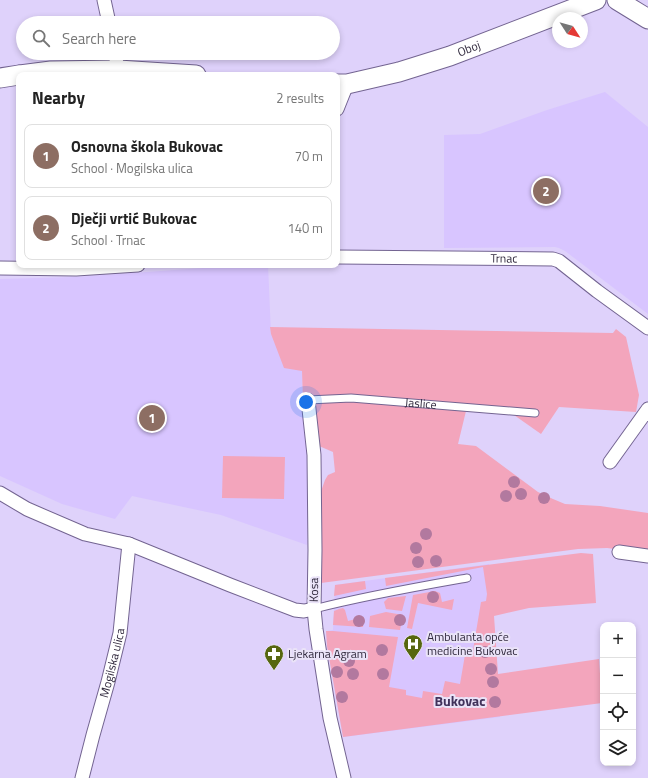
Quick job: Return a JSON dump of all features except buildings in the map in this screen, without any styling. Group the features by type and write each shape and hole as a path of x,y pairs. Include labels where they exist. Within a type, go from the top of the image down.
{"street":[{"path":"104,0 107,16"},
{"name":"Oboj","path":"342,84 399,72 450,56 596,0"},
{"path":"617,0 648,19"},
{"path":"43,72 117,62 178,72"},
{"path":"0,78 16,76"},
{"path":"340,94 342,84"},
{"name":"Trnac","path":"340,257 552,258 559,261 597,292 648,328"},
{"path":"0,268 92,268"},
{"path":"610,462 648,408 648,399"},
{"name":"Kosa","path":"308,400 314,455 314,609 330,718 344,778"},
{"path":"0,493 27,509 85,534 129,544 295,610 304,611 314,609"},
{"name":"Mogilska ulica","path":"82,778 120,633 129,544"},
{"path":"619,552 648,556"}],"lane":[{"name":"Jaslice","path":"308,400 351,398 535,413"},
{"path":"314,609 403,589 467,578"}],"shaded area":[{"path":"605,92 648,127 648,314 559,248 444,248 444,135 480,134 547,110"},
{"path":"203,268 268,268 271,334 302,371 308,458 307,545 221,515 132,496 115,519 62,504 0,476 0,279 76,277"},
{"path":"270,327 613,333 616,329 626,337 639,395 636,412 559,407 541,434 514,415 466,411 458,444 476,446 538,492 565,504 600,506 648,513 648,553 607,548 578,549 321,583 319,497 328,475 335,472 333,452 319,446 319,434 306,433 302,371 284,368 271,334"},
{"path":"223,456 285,457 284,499 222,498"},
{"path":"581,553 593,554 596,603 529,608 494,616 498,674 599,659 600,703 343,737 327,646 326,631 398,637 389,687 406,690 406,695 422,698 423,691 442,694 445,681 460,684 466,649 473,650 481,602 486,601 487,594 483,567 386,586 385,578"},
{"name":"Ambulanta opće medicine Bukovac","path":"489,564 500,717 343,737 327,646 326,631 333,630 335,585"},
{"path":"365,581 366,589 334,596 335,585"},
{"path":"435,591 440,593 442,602 454,599 452,610 418,603 412,629 407,628 413,595"},
{"path":"406,596 402,611 386,609 384,602 388,598"},
{"path":"343,608 348,621 364,617 363,627 333,625 334,611"},
{"path":"386,612 403,615 400,630 369,627 370,616"}],"place":[{"name":"Dječji vrtić Bukovac","path":"546,191"},
{"name":"Osnovna škola Bukovac","path":"152,418"},
{"name":"Ambulanta opće medicine Bukovac","path":"413,661"},
{"name":"Ljekarna Agram","path":"274,671"}],"district":[{"name":"Bukovac","path":"460,701"}]}
